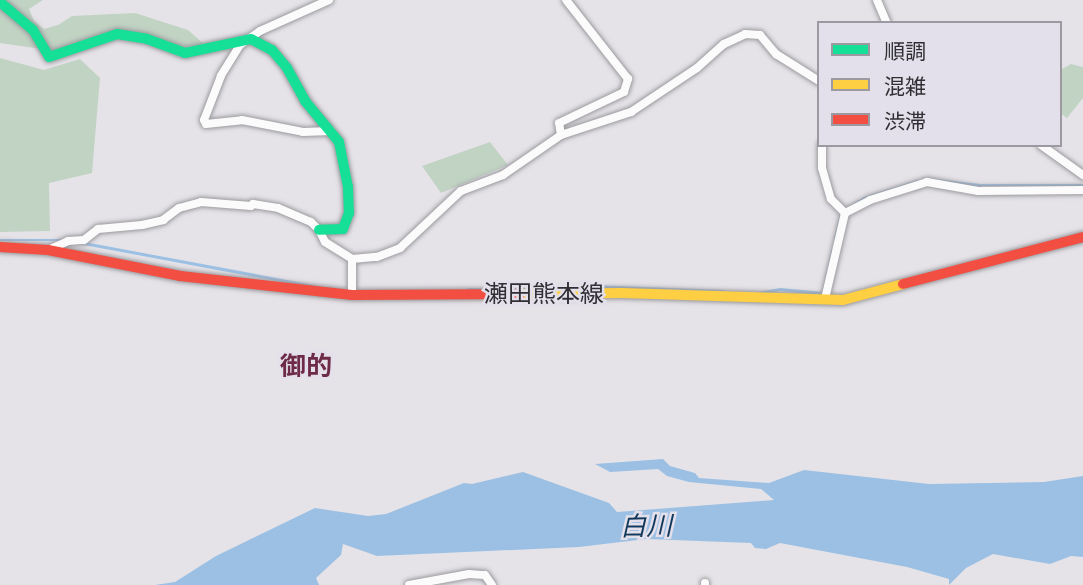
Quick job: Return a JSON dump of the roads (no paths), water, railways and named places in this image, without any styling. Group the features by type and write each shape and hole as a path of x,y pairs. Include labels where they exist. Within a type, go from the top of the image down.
{"main road":[{"path":"0,2 33,30 49,57 117,34 147,39 185,53 251,38 272,50 287,68 305,101 339,142 348,187 349,213 343,229 319,230"},
{"name":"瀬田熊本線","path":"0,247 48,250 180,276 352,295 621,293 825,299 859,298 1083,237"}],"street":[{"path":"329,0 282,20 240,45 221,76 204,120 206,124 242,120 303,132 331,131"},
{"path":"561,135 559,123 624,92 628,79 566,0"},
{"path":"877,0 886,21"},
{"path":"48,250 68,241 84,240 98,229 163,220 178,208 201,202 278,208 311,222 325,242 352,259 377,257 400,248 461,191 503,176 561,135 631,112 697,68 724,44 745,34 760,35 776,54 817,80"},
{"path":"822,147 822,168 828,191 831,199 845,214"},
{"path":"1044,147 1083,175"},
{"path":"825,299 845,214 870,200 927,182 978,191 1083,190"},
{"path":"352,259 352,295"},
{"path":"409,585 470,574 485,575 492,585"}],"water":[{"name":"白川","path":"663,459 670,466 695,473 699,478 769,483 804,470 929,484 1044,482 1083,476 1083,557 1071,556 1050,564 993,554 966,568 949,585 949,579 907,567 780,543 766,549 755,548 751,543 646,539 579,547 377,556 343,544 341,555 316,578 319,585 155,585 175,582 216,556 315,508 368,516 386,514 464,483 472,484 523,472 609,503 617,512 774,500 761,489 689,482 667,476 658,469 610,472 595,464"}],"waterway":[{"path":"927,179 980,185 1083,185"},
{"path":"851,206 864,198 917,181"},
{"path":"835,238 841,214"},
{"path":"0,240 63,240"},
{"path":"84,243 314,286"},
{"path":"758,293 780,289 823,293 832,251"},
{"path":"506,289 589,286 723,291"},
{"path":"468,289 499,289"}],"district":[{"name":"御的","path":"306,366"}]}
